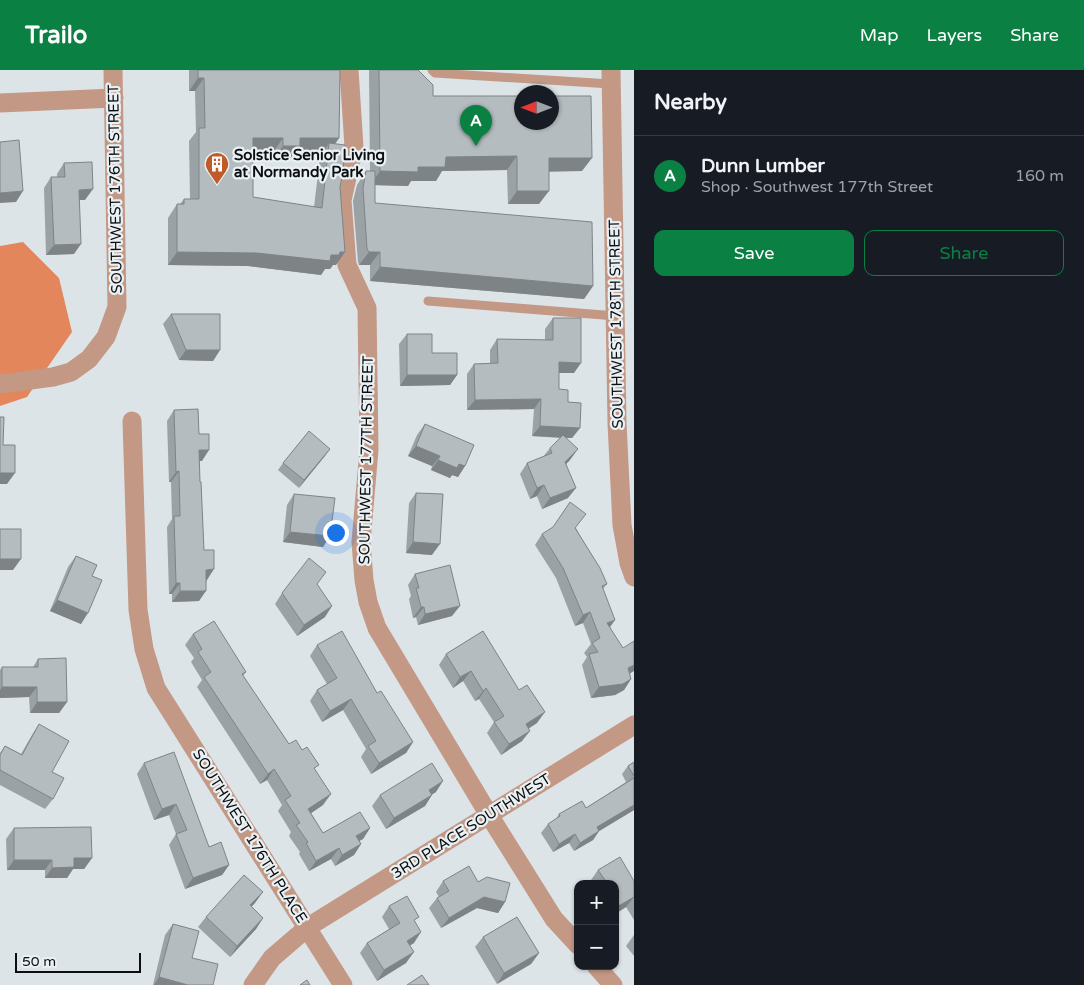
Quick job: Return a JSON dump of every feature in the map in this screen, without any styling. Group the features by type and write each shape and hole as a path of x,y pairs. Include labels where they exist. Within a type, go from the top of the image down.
{"street":[{"name":"SOUTHWEST 176TH STREET","path":"0,384 53,378 71,372 89,359 106,337 117,307 113,70"},
{"name":"SOUTHWEST 177TH STREET","path":"349,70 354,147 342,200 347,265 367,308 369,450 361,542 368,602 377,628 489,815 554,919 574,941"},
{"name":"SOUTHWEST 178TH STREET","path":"611,77 616,316 626,424 622,526 629,563 634,577"},
{"path":"0,103 114,98"},
{"name":"SOUTHWEST 176TH PLACE","path":"132,420 138,610 144,649 156,688 343,985"},
{"name":"3RD PLACE SOUTHWEST","path":"253,985 272,958 308,927 634,724"},
{"path":"600,970 613,985"}],"lane":[{"path":"432,70 435,73 611,77"},
{"path":"428,301 616,316"}],"shaded area":[{"path":"23,242 59,278 72,332 27,397 0,406 0,246"}],"building":[{"name":"Solstice Senior Living at Normandy Park","path":"198,70 340,70 339,138 300,138 300,146 283,146 283,138 253,138 253,197 322,208 329,143 345,145 340,187 345,252 340,252 339,255 331,255 330,261 257,253 177,252 177,204 184,204 184,199 199,199 199,128 205,128 204,78 198,78"},
{"path":"379,70 418,70 433,85 433,96 514,96 514,130 559,130 559,96 591,96 592,158 549,158 549,191 517,191 517,156 446,157 445,167 418,167 418,172 380,171"},
{"path":"19,140 23,191 0,193 0,142"},
{"path":"92,162 93,189 79,190 81,244 54,245 51,177 65,177 64,163"},
{"path":"366,171 375,171 375,203 592,222 593,286 380,267 380,252 369,252 367,249 363,188"},
{"path":"171,314 220,314 220,350 186,350"},
{"path":"553,318 581,318 581,363 559,362 559,389 568,390 568,402 581,403 580,428 540,426 541,399 475,400 474,364 498,363 497,339 553,340"},
{"path":"407,334 432,334 432,353 457,353 457,375 407,375"},
{"path":"198,409 199,434 209,434 209,450 199,450 200,482 204,550 214,550 214,569 206,570 206,591 180,591 180,583 176,583 174,516 180,516 179,471 176,472 174,410"},
{"path":"0,417 4,417 3,445 15,445 15,473 0,473"},
{"path":"425,424 474,445 465,466 459,464 457,468 438,460 440,456 416,446"},
{"path":"309,431 330,449 304,480 283,463"},
{"path":"563,435 578,449 565,462 576,488 550,498 544,485 537,488 527,463 552,453 550,448"},
{"path":"416,493 443,494 440,544 413,542"},
{"path":"294,494 335,498 330,536 290,532"},
{"path":"570,502 586,514 575,528 600,568 607,584 602,586 615,620 607,623 623,648 634,641 634,665 628,668 631,679 623,684 599,687 589,654 598,652 592,643 600,638 590,612 583,615 563,568 542,534 553,527"},
{"path":"0,529 21,529 21,559 0,559"},
{"path":"76,556 97,565 92,576 102,580 88,613 57,600"},
{"path":"309,558 326,572 317,584 332,606 304,625 282,593"},
{"path":"450,565 460,606 425,614 416,588 419,588 415,574"},
{"path":"214,621 246,672 242,674 289,744 296,740 302,750 307,747 319,765 314,768 331,794 308,809 323,833 360,812 370,828 356,836 361,844 342,855 339,848 316,861 306,843 308,842 296,825 300,823 285,800 291,796 274,769 268,774 204,677 211,672 198,652 202,649 193,634"},
{"path":"342,631 377,693 381,691 413,742 379,763 368,746 376,741 351,699 330,711 317,690 337,678 317,645"},
{"path":"483,631 519,690 527,685 545,712 526,724 530,731 509,744 494,722 504,716 486,688 483,691 471,671 460,677 446,654"},
{"path":"66,658 67,702 37,702 37,687 2,687 2,667 38,667 38,659"},
{"path":"39,724 69,741 52,772 64,778 53,799 0,770 0,755 5,746 22,755"},
{"path":"174,752 209,847 221,842 229,865 193,878 176,834 187,830 176,804 162,809 144,763"},
{"path":"634,762 634,776 628,766"},
{"path":"432,763 443,781 429,790 432,795 394,818 380,795"},
{"path":"634,778 634,805 597,827 599,831 580,843 575,834 559,844 548,824 560,816 559,814 582,801 586,808"},
{"path":"91,827 92,858 74,858 74,867 52,868 52,860 14,860 14,828"},
{"path":"620,857 634,881 634,897 619,906 619,880 605,880 598,870"},
{"path":"469,866 478,882 487,877 510,883 505,902 484,897 449,918 437,898 449,891 443,881"},
{"path":"244,875 263,892 250,905 263,918 237,946 206,917"},
{"path":"407,896 419,917 414,920 421,932 407,941 414,952 384,970 367,943 400,923 389,906"},
{"path":"517,917 539,953 504,973 483,937"},
{"path":"173,924 199,931 192,958 218,964 213,985 188,985 159,977"},
{"path":"422,975 429,985 407,985"},
{"path":"307,980 310,985 300,985"}],"place":[{"name":"Dunn Lumber","path":"476,146"},
{"name":"Solstice Senior Living at Normandy Park","path":"217,185"}]}
